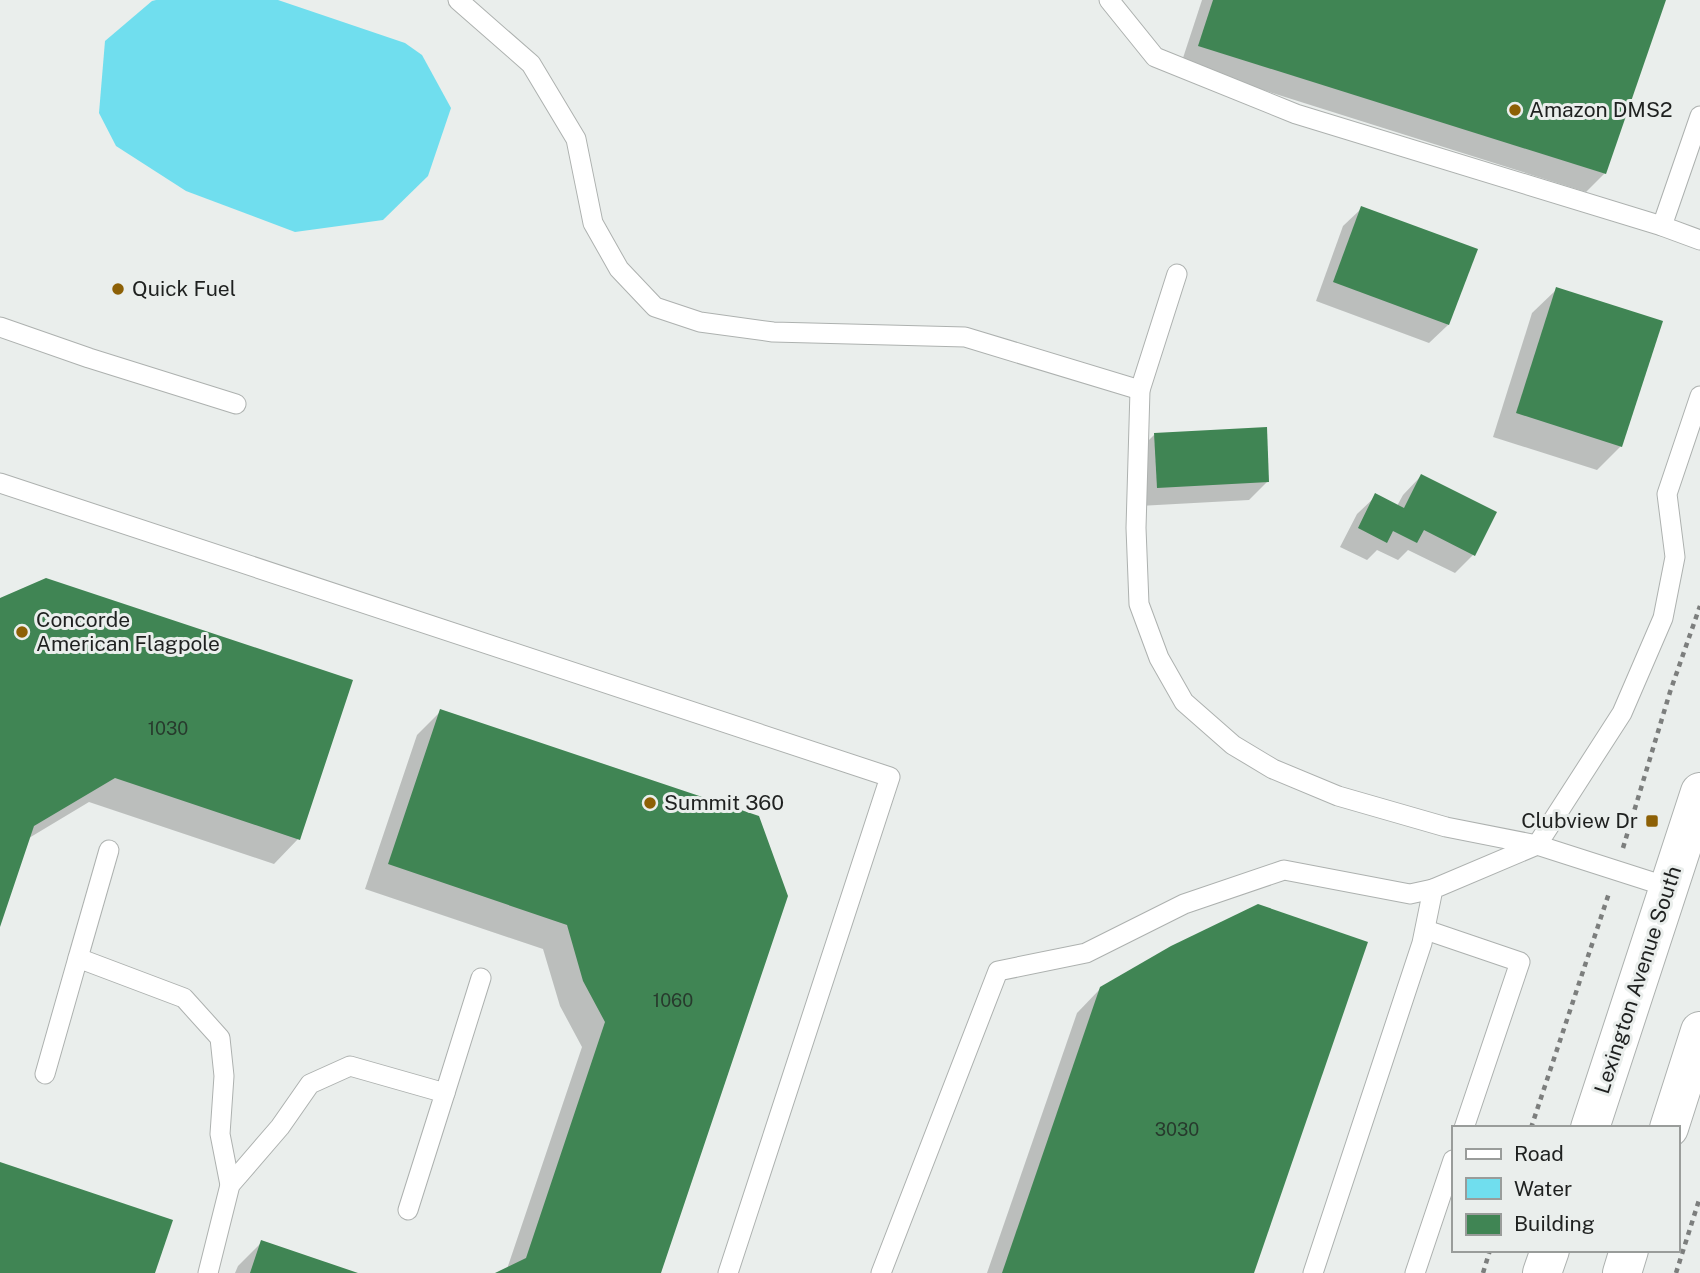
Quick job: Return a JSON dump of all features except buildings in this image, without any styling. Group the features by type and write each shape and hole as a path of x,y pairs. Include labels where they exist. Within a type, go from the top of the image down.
{"street":[{"name":"Lexington Avenue South","path":"1591,1126 1684,892 1700,792"},
{"path":"1670,1126 1700,1031"},
{"path":"1542,1273 1549,1252"},
{"path":"1622,1273 1628,1252"}],"lane":[{"path":"458,0 531,64 576,139 593,223 619,269 655,307 700,322 773,332 965,337 1140,390"},
{"path":"1109,0 1155,57 1296,114 1700,240"},
{"path":"1662,226 1700,116"},
{"path":"1177,274 1140,390 1136,528 1139,604 1159,658 1184,702 1233,745 1273,769 1338,796 1446,827 1537,845 1684,892"},
{"path":"0,327 236,404"},
{"path":"881,1273 999,971 1086,953 1184,904 1284,870 1410,894 1433,889 1537,845 1622,713 1663,618 1675,557 1667,494 1700,396"},
{"path":"0,483 890,777 728,1273"},
{"path":"44,1074 109,850"},
{"path":"1313,1273 1426,930 1433,889"},
{"path":"1426,930 1520,962 1465,1126"},
{"path":"78,958 184,998 220,1038 224,1076 220,1134 230,1185 208,1273"},
{"path":"408,1210 481,978"},
{"path":"230,1185 280,1127 310,1084 350,1066 445,1093"},
{"path":"1415,1273 1452,1163"}],"path":[{"path":"1676,1273 1700,1197"},
{"path":"1483,1273 1489,1252"}],"water":[{"path":"156,0 278,0 405,43 422,55 451,108 428,176 383,220 295,232 186,191 116,146 99,113 105,41"}],"place":[{"name":"Amazon DMS2","path":"1515,110"},
{"name":"Quick Fuel","path":"118,289"},
{"name":"Concorde American Flagpole","path":"22,632"},
{"name":"Summit 360","path":"650,803"},
{"name":"Clubview Dr","path":"1652,821"}]}
